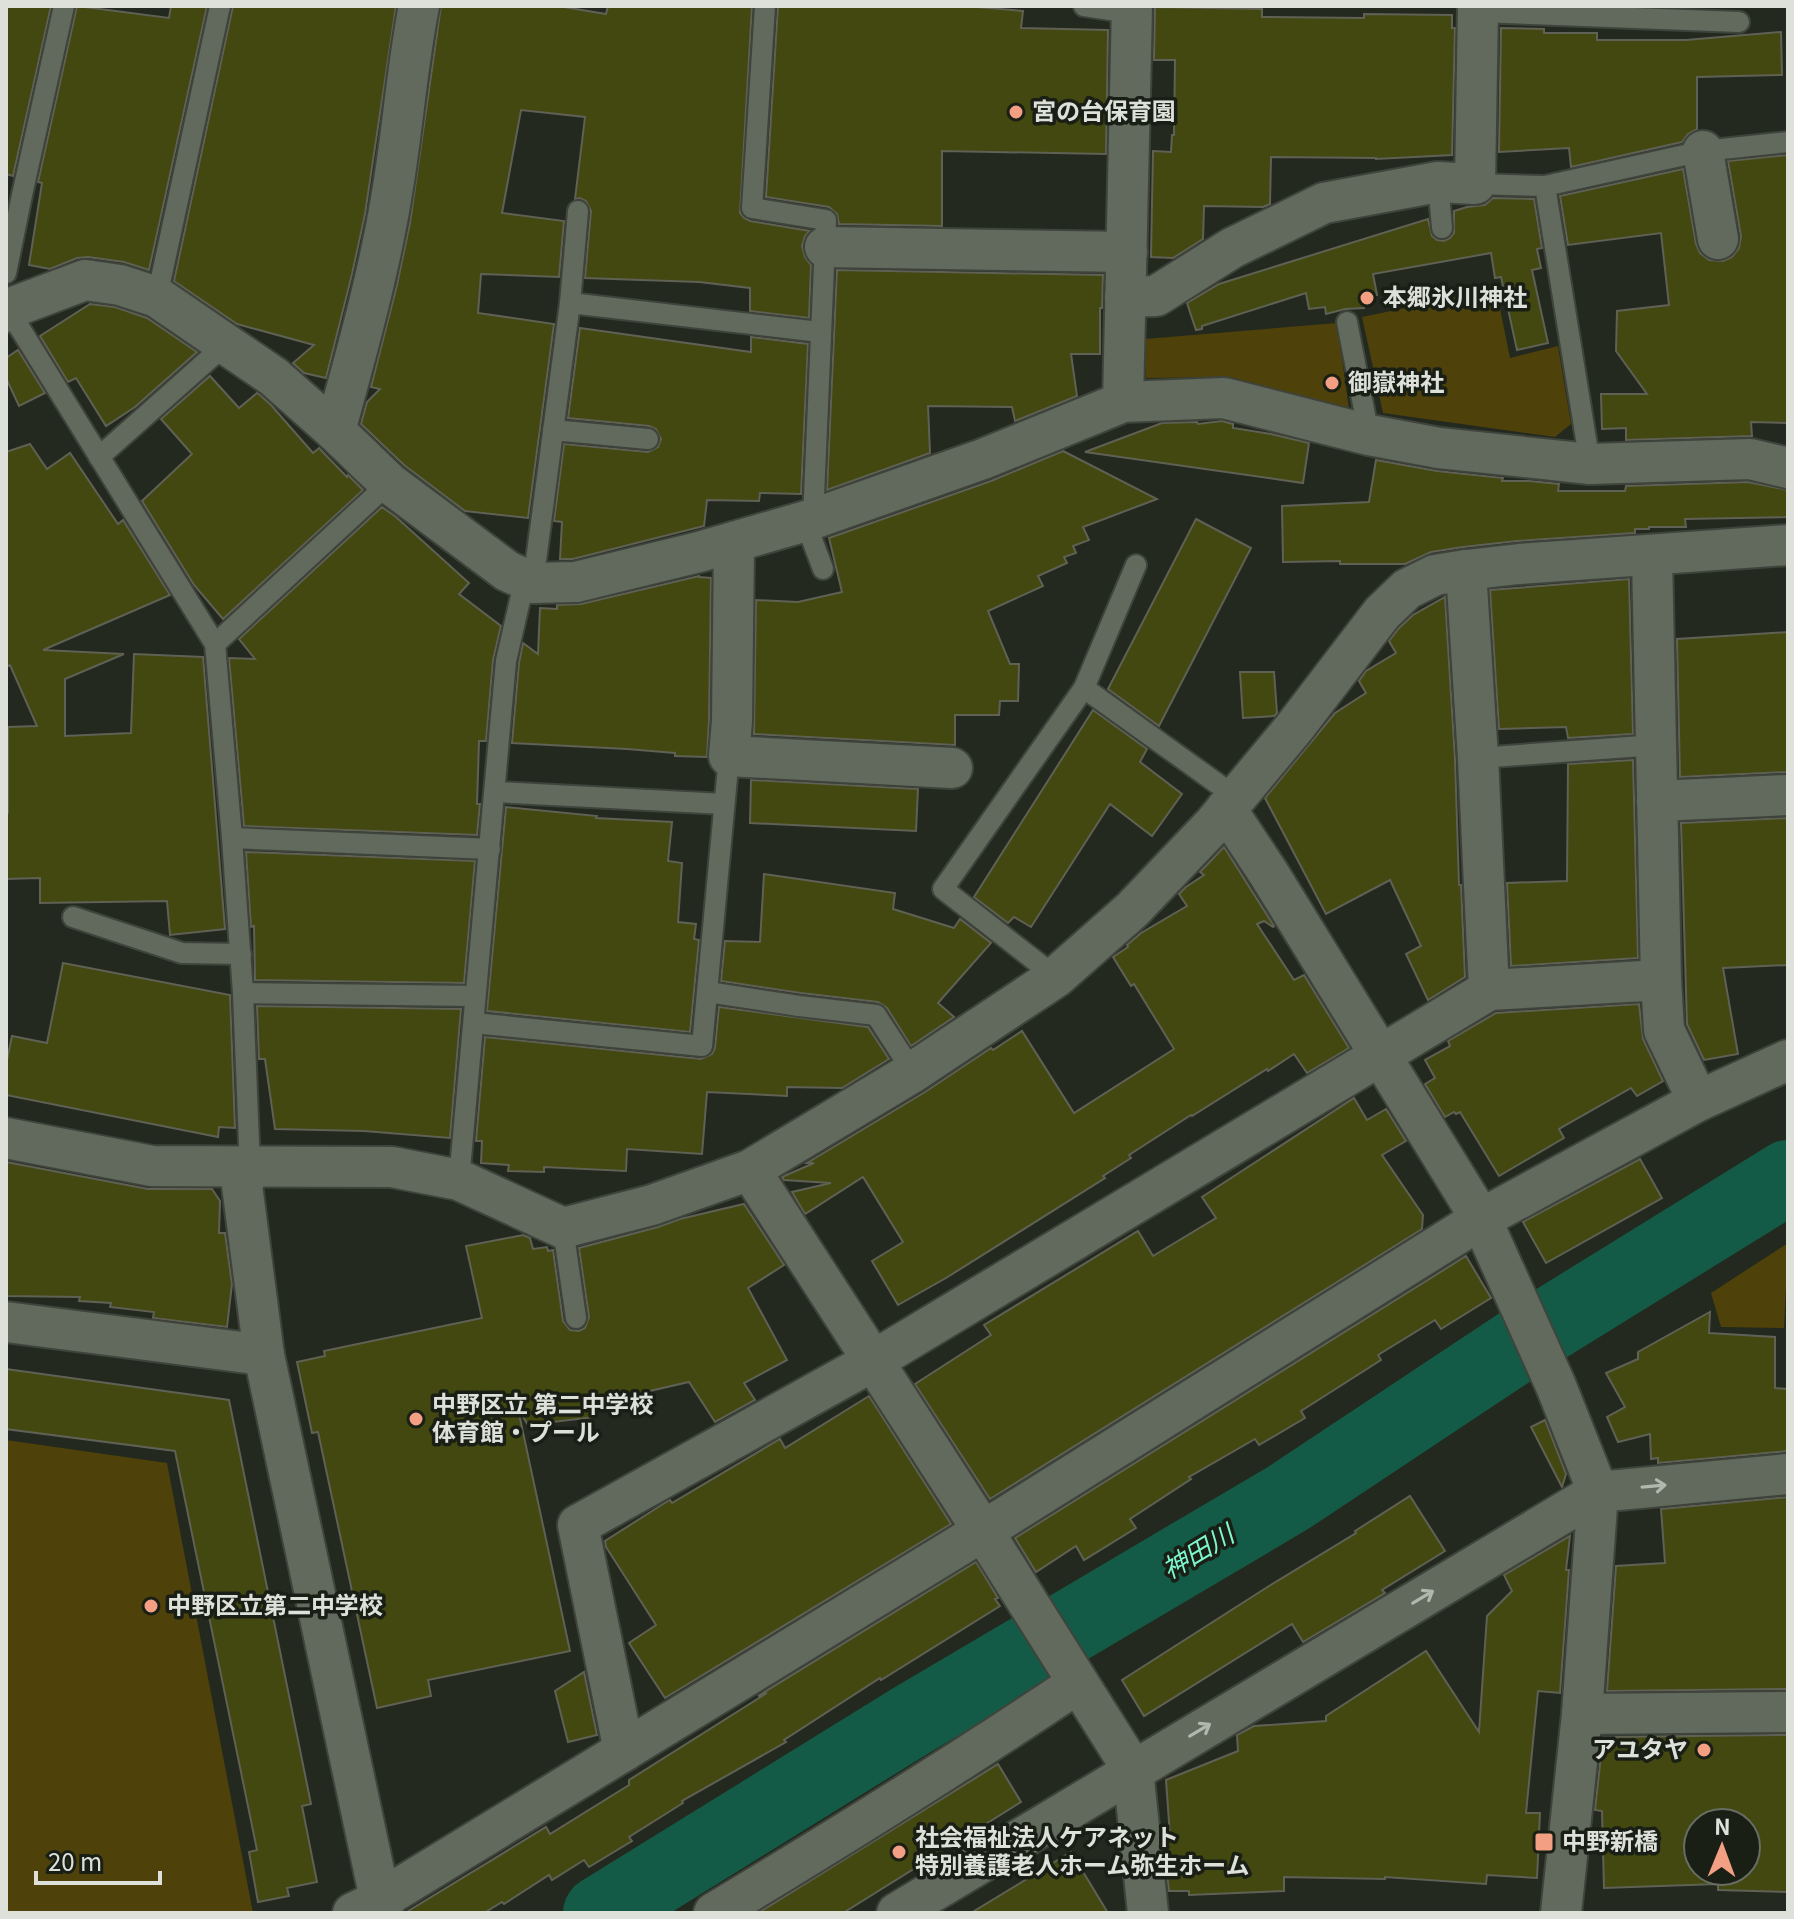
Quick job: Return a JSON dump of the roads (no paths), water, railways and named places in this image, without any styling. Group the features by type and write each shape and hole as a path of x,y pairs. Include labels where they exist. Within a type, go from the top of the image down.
{"street":[{"path":"335,431 364,324 393,188 419,6"},
{"path":"1125,297 1156,296 1232,248 1324,203 1456,183 1478,9"},
{"path":"1123,402 1132,10"},
{"path":"1703,151 1718,239"},
{"path":"825,247 1127,252"},
{"path":"6,299 85,280 120,285 157,297 274,377 389,483 507,571 533,583 576,582 809,520 983,459 1123,402 1224,398 1369,435 1439,448 1590,464 1750,459 1788,468"},
{"path":"734,542 729,756 952,768"},
{"path":"6,1138 152,1166 392,1167 459,1180 563,1228 652,1205 750,1170 913,1072 1056,977 1132,910 1214,824 1294,728 1382,613 1407,589 1435,575 1466,570 1788,545"},
{"path":"1652,556 1664,1030 1698,1101"},
{"path":"1466,570 1489,990"},
{"path":"1657,801 1788,795"},
{"path":"1231,803 1269,874 1481,1219 1552,1378 1598,1492 1582,1714 1561,1913"},
{"path":"624,1751 578,1525 873,1361 1489,990 1661,980"},
{"path":"250,1168 242,1185 264,1355 372,1909 1481,1219 1698,1101 1788,1060"},
{"path":"750,1170 1133,1770 1148,1913"},
{"path":"6,1322 264,1355"},
{"path":"897,1913 1598,1492 1788,1474"},
{"path":"714,1913 1020,1722 1076,1679"},
{"path":"1582,1714 1788,1712"}],"lane":[{"path":"64,6 14,194 6,299 215,644 241,954 250,1168"},
{"path":"157,297 220,6"},
{"path":"765,6 752,208 826,220 809,520 823,569"},
{"path":"1084,6 1132,10"},
{"path":"1478,9 1739,22"},
{"path":"1442,228 1456,183 1545,186 1703,151 1788,142"},
{"path":"1545,186 1590,464"},
{"path":"459,1180 506,661 520,600 533,583 570,303 578,211"},
{"path":"570,303 820,332"},
{"path":"1347,322 1369,435"},
{"path":"99,457 226,344"},
{"path":"553,430 648,439"},
{"path":"215,644 389,483"},
{"path":"1056,977 943,889 1084,688 1136,565"},
{"path":"1084,688 1231,803"},
{"path":"1478,758 1656,745"},
{"path":"474,1023 702,1046 729,756"},
{"path":"496,792 724,804"},
{"path":"232,838 490,849"},
{"path":"73,917 182,953 241,954"},
{"path":"708,992 876,1015 913,1072"},
{"path":"243,993 475,996"},
{"path":"563,1228 576,1318"}],"waterway":[{"name":"神田川","path":"600,1913 912,1720 1288,1498 1547,1326 1788,1177"}],"place":[{"name":"宮の台保育園","path":"1016,112"},
{"name":"本郷氷川神社","path":"1367,298"},
{"name":"御嶽神社","path":"1332,383"},
{"name":"中野区立 第二中学校 体育館・プール","path":"416,1419"},
{"name":"中野区立第二中学校","path":"151,1606"},
{"name":"アユタヤ","path":"1704,1750"},
{"name":"中野新橋","path":"1544,1842"},
{"name":"社会福祉法人ケアネット 特別養護老人ホーム弥生ホーム","path":"899,1852"}]}
